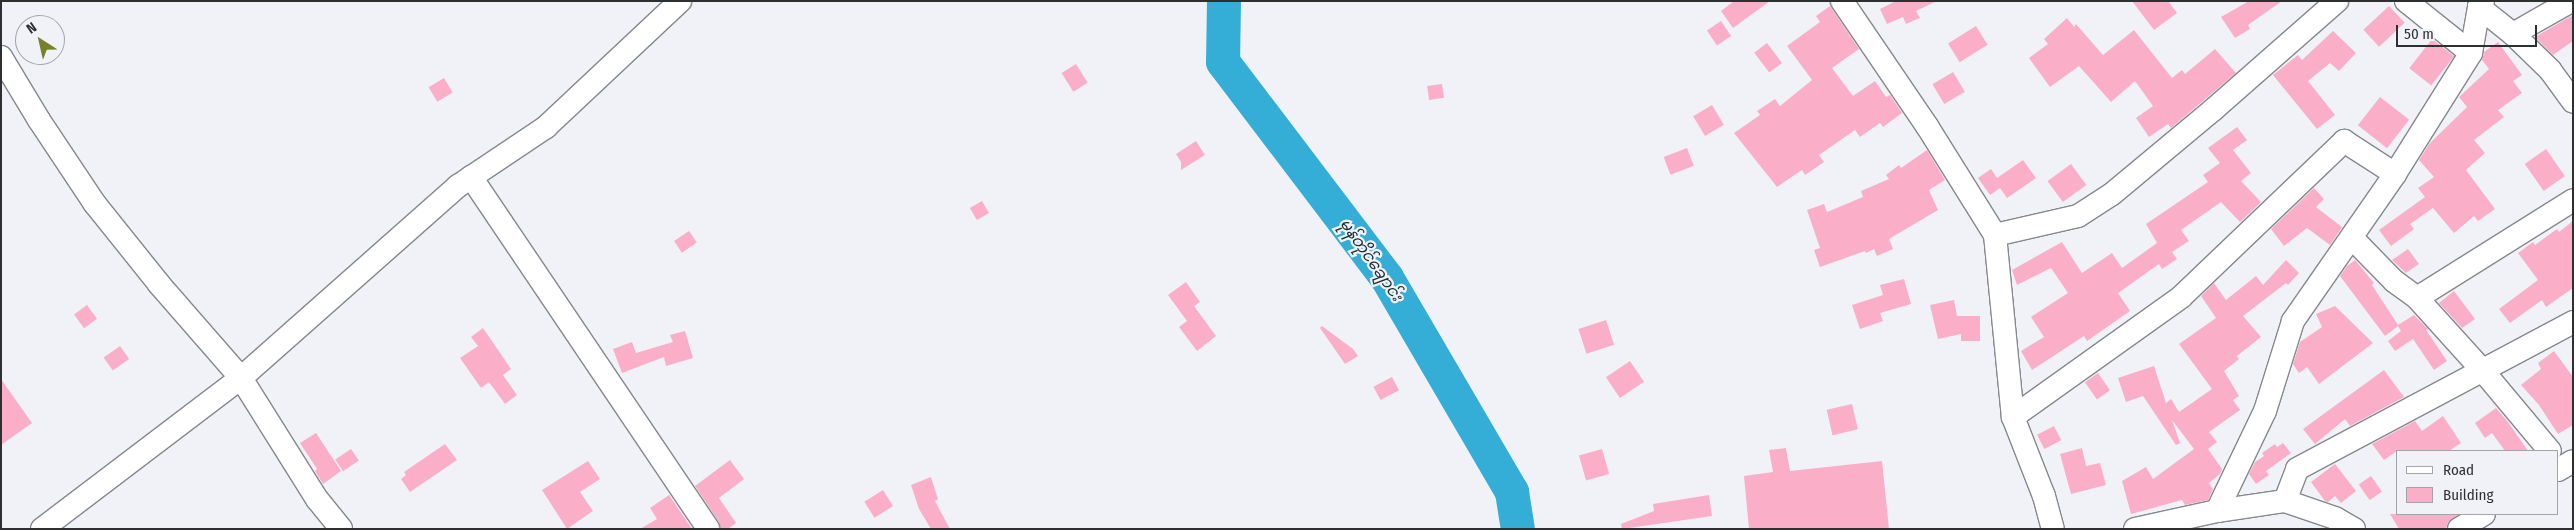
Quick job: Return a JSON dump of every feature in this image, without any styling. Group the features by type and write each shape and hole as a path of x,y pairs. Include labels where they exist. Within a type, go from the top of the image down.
{"street":[{"path":"42,529 241,378 471,177 546,127 680,1"},
{"path":"1842,1 1927,126 1995,235 2013,417 2044,496 2053,529"},
{"path":"1995,235 2078,216 2112,194 2214,109 2338,1"},
{"path":"2406,1 2471,53"},
{"path":"2513,34 2571,1"},
{"path":"2217,511 2266,411 2293,320 2395,174 2471,53 2481,4"},
{"path":"2481,4 2550,70 2573,102"},
{"path":"1,57 39,120 95,204 158,284 241,378 317,499 341,529"},
{"path":"2013,417 2181,297 2344,141 2395,174"},
{"path":"471,177 708,529"},
{"path":"2417,298 2573,200"},
{"path":"2352,238 2394,281 2417,298 2483,371 2550,450"},
{"path":"2285,501 2297,469 2573,322"},
{"path":"2135,529 2217,511 2285,501 2335,518 2354,529"},
{"path":"2459,529 2482,515"}],"building":[{"path":"1734,1 1770,1 1733,28 1721,11"},
{"path":"1896,1 1937,1 1916,11 1920,18 1906,24 1903,17 1887,24 1880,9"},
{"path":"2132,1 2168,1 2177,13 2154,30"},
{"path":"2249,1 2282,1 2248,25 2250,29 2235,38 2221,17"},
{"path":"1830,6 1859,49 1832,68 1853,96 1875,81 1886,97 1890,95 1902,113 1883,127 1880,123 1860,137 1855,130 1819,155 1824,162 1805,175 1802,170 1777,187 1734,133 1760,115 1757,111 1775,99 1780,106 1812,80 1787,46 1820,22 1816,16"},
{"path":"2389,6 2405,23 2379,47 2363,30"},
{"path":"2573,15 2573,41 2553,55 2535,37"},
{"path":"2067,18 2074,27 2076,24 2103,55 2134,30 2172,78 2182,70 2185,74 2215,49 2236,73 2171,128 2168,124 2149,137 2136,118 2153,106 2135,81 2111,102 2079,66 2050,87 2029,58 2048,44 2044,39"},
{"path":"1721,21 1731,36 1717,45 1707,31"},
{"path":"1976,26 1988,45 1960,62 1948,43"},
{"path":"2333,31 2356,53 2339,71 2330,63 2308,81 2335,115 2317,129 2273,75 2298,55 2302,60"},
{"path":"2432,39 2454,56 2431,85 2409,68"},
{"path":"2498,42 2522,75 2513,81 2522,93 2498,110 2504,117 2474,140 2485,153 2466,170 2495,209 2478,221 2474,216 2454,233 2433,208 2410,224 2414,229 2391,246 2379,230 2425,197 2418,188 2434,177 2419,160 2430,143 2467,107 2459,97 2489,69 2482,60 2484,52"},
{"path":"1767,43 1782,63 1769,73 1754,53"},
{"path":"1076,64 1088,83 1073,92 1062,73"},
{"path":"1953,72 1965,92 1944,104 1932,84"},
{"path":"444,78 453,93 437,102 429,87"},
{"path":"1442,84 1444,98 1429,100 1427,86"},
{"path":"2380,97 2409,120 2387,148 2358,125"},
{"path":"1712,105 1724,125 1705,136 1693,116"},
{"path":"2237,127 2247,140 2233,150 2251,173 2241,181 2261,202 2240,222 2221,202 2181,230 2189,241 2172,252 2177,259 2162,269 2159,264 2118,293 2130,311 2087,341 2084,336 2032,370 2021,351 2044,337 2031,317 2068,293 2051,268 2017,285 2012,270 2062,242 2082,273 2112,253 2122,268 2157,243 2146,224 2208,182 2203,175 2220,163 2208,148"},
{"path":"1196,141 1205,155 1181,170 1181,162 1176,154"},
{"path":"1687,148 1694,166 1670,175 1664,157"},
{"path":"2546,149 2565,176 2544,191 2525,164"},
{"path":"1927,150 1945,180 1929,190 1938,210 1889,239 1893,249 1877,256 1874,249 1866,253 1865,251 1820,267 1814,250 1820,248 1807,210 1824,204 1827,212 1863,197 1861,191 1889,179 1886,175 1899,165 1901,168"},
{"path":"2023,160 2036,178 2007,198 2000,188 1990,195 1978,178 1991,169 1997,178"},
{"path":"2071,164 2086,185 2063,202 2048,181"},
{"path":"2314,188 2324,199 2316,207 2342,227 2330,245 2307,228 2284,246 2271,229"},
{"path":"982,201 989,213 977,220 970,208"},
{"path":"2573,221 2573,288 2546,307 2542,300 2510,323 2499,309 2538,280 2518,253 2533,242 2535,245 2557,229 2559,232"},
{"path":"689,231 697,243 682,253 674,241"},
{"path":"2408,249 2419,264 2406,273 2392,260"},
{"path":"2286,260 2299,273 2288,285 2286,283 2243,316 2261,337 2237,356 2239,359 2224,371 2239,396 2233,400 2240,410 2209,432 2217,442 2208,449 2222,469 2220,474 2209,483 2213,489 2208,500 2185,505 2182,500 2131,514 2122,481 2146,467 2153,479 2194,449 2172,420 2180,443 2176,445 2143,396 2126,402 2118,378 2154,366 2166,403 2171,399 2179,412 2212,389 2179,344 2216,318 2201,296 2214,283 2226,300 2256,276 2263,285"},
{"path":"2355,260 2374,283 2372,285 2398,325 2414,315 2428,329 2426,330 2447,361 2434,370 2413,339 2395,351 2388,341 2401,331 2398,326 2385,336 2340,276 2347,266"},
{"path":"1904,279 1911,304 1880,313 1883,321 1860,329 1852,305 1883,295 1880,285"},
{"path":"1186,282 1200,302 1194,306 1216,336 1197,351 1179,327 1187,321 1168,295"},
{"path":"2454,291 2475,319 2462,328 2439,303"},
{"path":"1954,300 1957,316 1980,316 1980,341 1961,341 1961,334 1938,339 1930,305"},
{"path":"87,305 97,319 84,328 74,314"},
{"path":"2335,306 2373,343 2319,384 2307,367 2299,373 2293,364 2300,342 2322,327 2316,314"},
{"path":"1606,320 1614,345 1586,354 1578,329"},
{"path":"1322,326 1353,349 1358,356 1345,364 1320,328"},
{"path":"483,328 511,369 503,375 517,395 505,404 489,382 481,388 460,358 478,346 471,337"},
{"path":"685,331 693,358 666,366 664,357 622,373 613,349 632,342 636,353 673,342 670,335"},
{"path":"120,346 129,359 113,371 104,357"},
{"path":"2554,351 2573,377 2573,425 2558,434 2539,405 2521,385 2541,369 2538,363"},
{"path":"1630,361 1644,382 1620,398 1606,377"},
{"path":"2384,370 2404,397 2350,426 2345,419 2315,444 2303,429"},
{"path":"2098,373 2110,390 2097,399 2085,382"},
{"path":"1392,377 1399,390 1381,400 1373,387"},
{"path":"1,379 32,423 1,445"},
{"path":"1852,404 1858,429 1833,435 1827,410"},
{"path":"2496,408 2527,450 2504,450 2492,433 2485,438 2475,423"},
{"path":"2443,416 2461,443 2450,450 2396,450 2384,460 2372,444 2415,421 2422,431"},
{"path":"2054,426 2061,440 2044,449 2037,435"},
{"path":"316,433 341,471 323,484 315,471 317,469 300,443"},
{"path":"2283,443 2291,453 2266,471 2269,475 2256,484 2249,474 2255,462 2264,456 2262,453 2275,444 2277,447"},
{"path":"445,444 457,460 410,492 401,479 406,475 404,472"},
{"path":"1786,448 1790,471 1882,461 1889,529 1749,529 1744,476 1773,472 1769,450"},
{"path":"2082,448 2086,466 2100,463 2106,485 2071,494 2060,454"},
{"path":"351,449 359,461 343,471 335,460"},
{"path":"1602,449 1609,474 1586,481 1579,456"},
{"path":"730,460 744,479 719,498 736,523 728,529 721,529 719,522 695,486"},
{"path":"588,461 600,479 580,492 593,511 567,529 542,490"},
{"path":"2335,464 2356,491 2341,503 2335,496 2328,502 2325,501 2311,482"},
{"path":"2371,476 2382,492 2370,500 2359,485"},
{"path":"931,477 938,499 935,501 950,529 931,529 919,509 911,485"},
{"path":"883,490 893,506 874,518 864,502"},
{"path":"669,495 692,529 640,529 657,519 650,508"},
{"path":"1709,495 1712,516 1622,529 1621,524 1654,511 1653,504"},
{"path":"2390,514 2458,515 2448,522 2446,529 2399,529"}],"waterway":[{"name":"မုန်တိုင်ချောင်း","path":"1224,1 1223,62 1387,278 1512,492 1518,529"}]}
